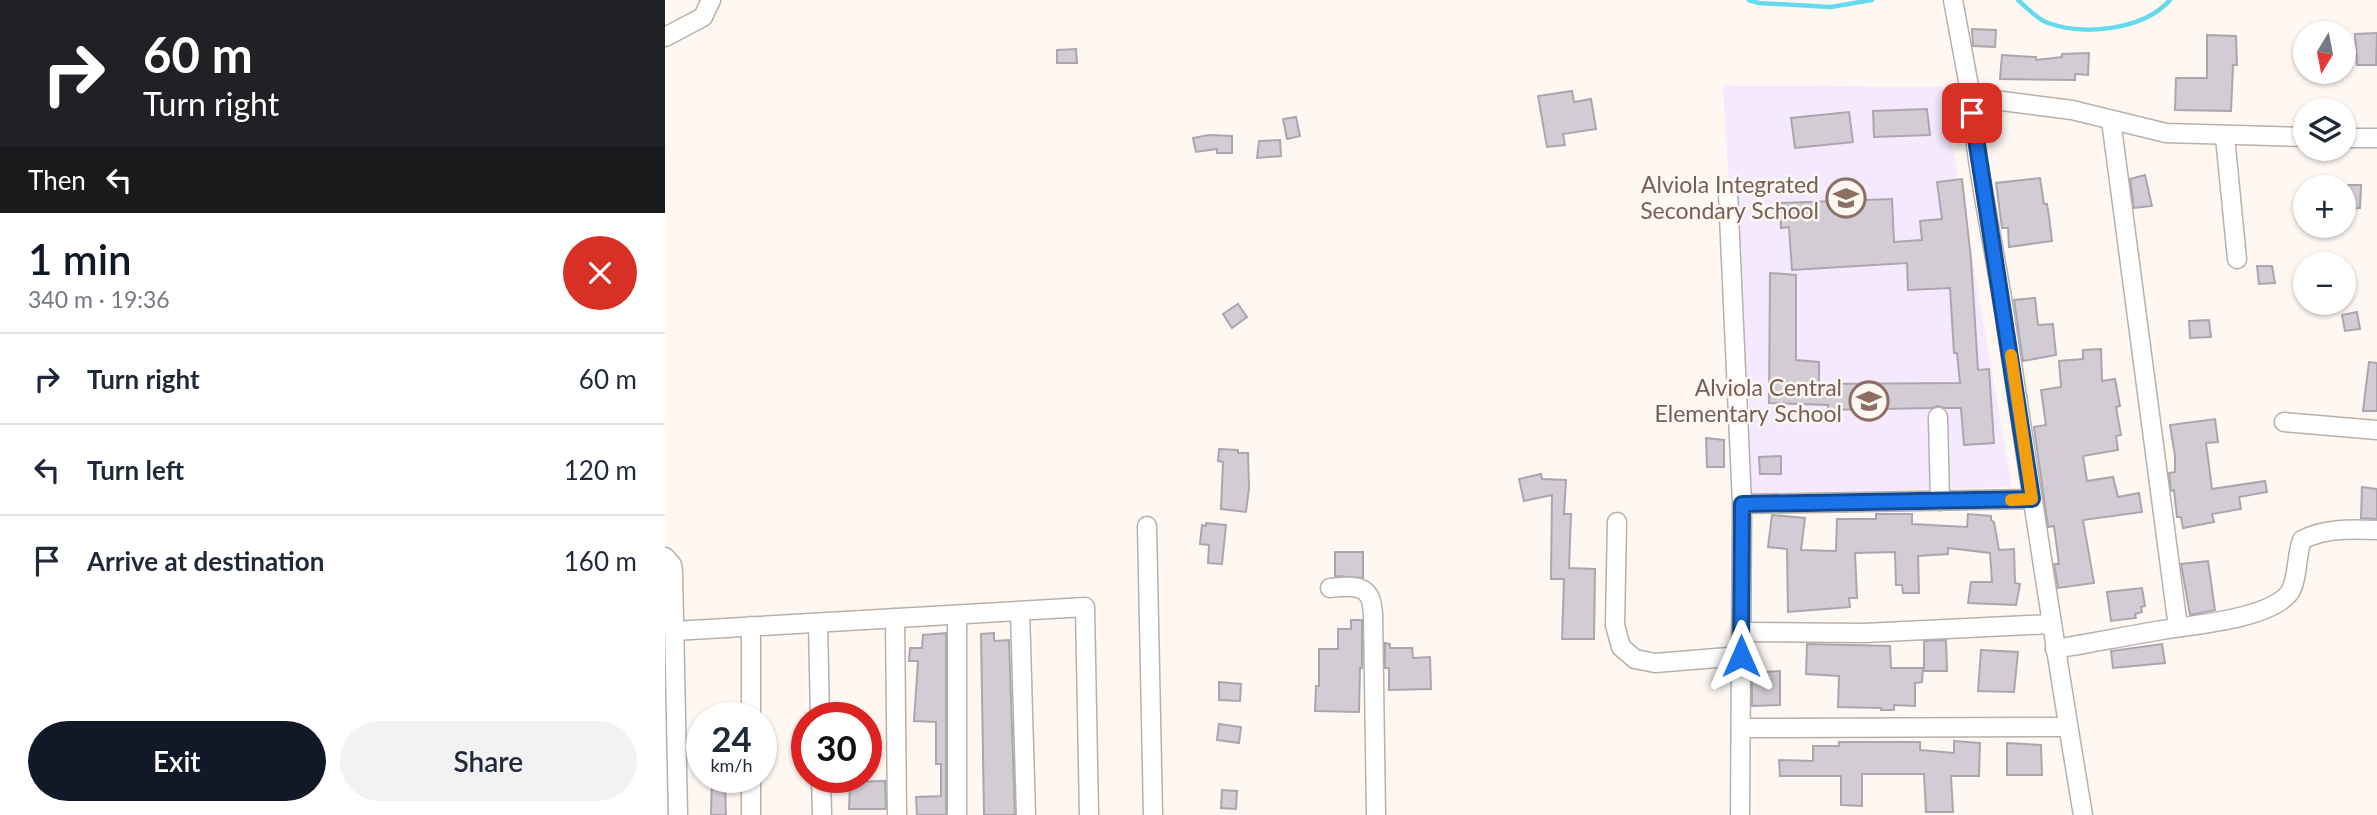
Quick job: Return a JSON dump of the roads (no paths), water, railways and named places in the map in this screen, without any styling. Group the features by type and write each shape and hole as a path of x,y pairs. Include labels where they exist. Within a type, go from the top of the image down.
{"street":[{"path":"665,37 703,17 711,0"},
{"path":"1955,5 2083,815"},
{"path":"1971,97 2072,110 2166,133 2293,137"},
{"path":"2111,121 2178,627"},
{"path":"2225,136 2237,259"},
{"path":"2356,138 2377,138"},
{"path":"1728,193 1742,504 1740,815"},
{"path":"1938,417 1940,501"},
{"path":"2284,422 2377,430"},
{"path":"1742,504 2032,499"},
{"path":"1617,523 1615,625 1621,647 1635,659 1655,663 1741,656"},
{"path":"1147,526 1153,815"},
{"path":"2055,649 2178,627 2218,623 2281,601 2290,591 2295,578 2297,554 2302,540 2316,532 2377,530"},
{"path":"665,557 673,565 678,815"},
{"path":"1330,588 1350,586 1363,590 1369,596 1373,613 1376,815"},
{"path":"674,631 1085,607 1089,815"},
{"path":"1020,611 1026,815"},
{"path":"957,614 957,815"},
{"path":"895,618 897,815"},
{"path":"818,623 820,702"},
{"path":"1741,632 1864,633 2051,624"},
{"path":"751,626 751,702"},
{"path":"1742,728 2068,727"},
{"path":"751,793 751,815"},
{"path":"821,793 822,815"}],"waterway":[{"path":"1749,0 1759,3 1831,7 1872,0"},
{"path":"2018,0 2048,23 2079,29 2113,28 2129,24 2159,10 2170,0"}],"place":[{"name":"Alviola Integrated Secondary School","path":"1846,198"},
{"name":"Alviola Central Elementary School","path":"1869,401"}]}
